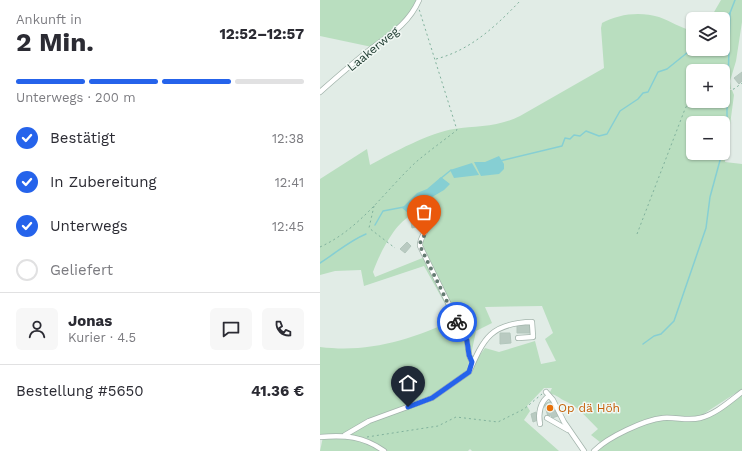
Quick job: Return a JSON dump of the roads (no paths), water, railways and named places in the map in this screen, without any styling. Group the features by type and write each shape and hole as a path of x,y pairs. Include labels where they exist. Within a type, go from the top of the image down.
{"street":[{"name":"Laakerweg","path":"320,92 395,32 406,21 419,0"},
{"path":"428,221 428,228 420,243 420,246 467,341 469,355 472,362"},
{"path":"345,435 369,421 432,398 469,372 472,362 484,340 496,331 516,322 532,322 533,337 518,338"},
{"path":"594,451 604,442 652,420 664,418 702,418 742,392"},
{"path":"540,424 538,415 548,394 569,431 584,451"},
{"path":"547,418 569,431"},
{"path":"320,437 345,435 372,443 384,451"}],"water":[{"path":"499,156 504,164 504,169 499,174 481,176 474,162 485,162"},
{"path":"472,163 479,175 454,178 450,170"},
{"path":"441,177 450,184 444,190 407,212 402,208 417,193 427,189"}],"waterway":[{"path":"730,13 735,0"},
{"path":"500,161 562,146 565,138 570,139 574,135 580,136 586,131 599,136 607,134 620,111 638,99 643,93 648,92 658,72 667,69 686,54"},
{"path":"729,56 729,64"},
{"path":"727,108 727,116"},
{"path":"643,344 654,336 661,334 674,321 706,228 710,197 720,160"},
{"path":"440,179 451,170"},
{"path":"375,225 383,211 404,207"},
{"path":"320,263 366,234"}],"place":[{"name":"Op dä Höh","path":"550,408"}]}
